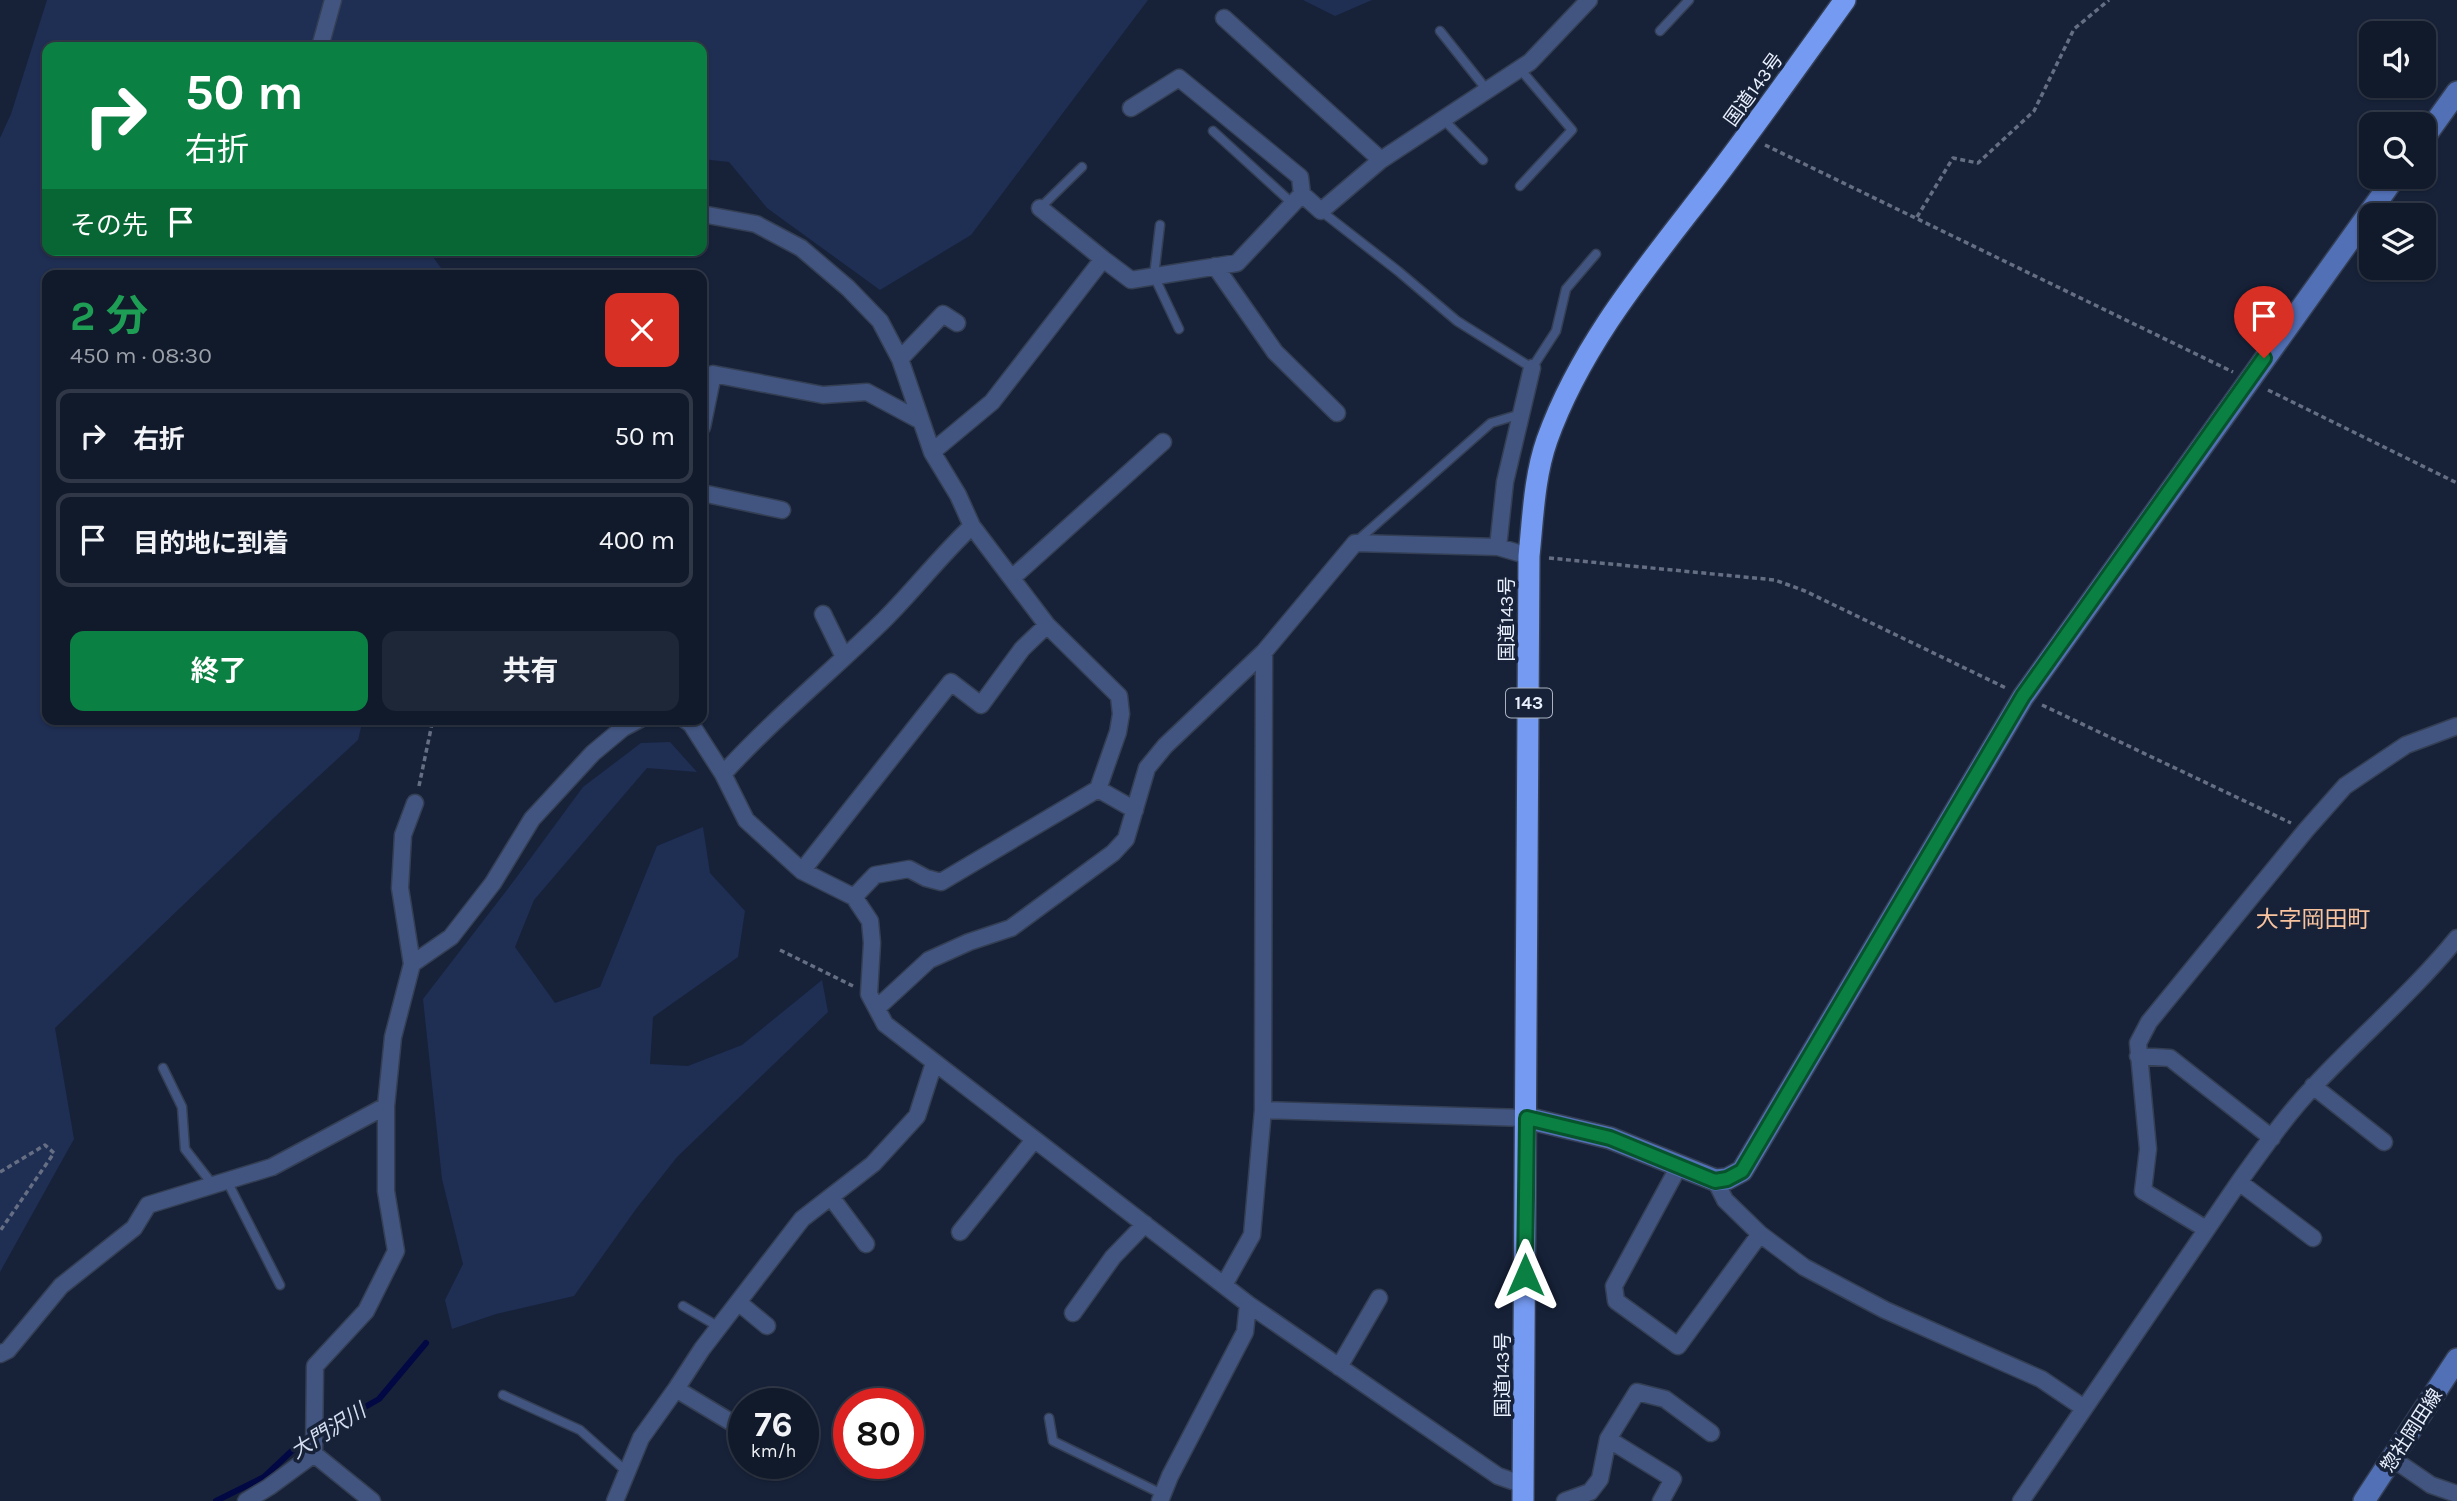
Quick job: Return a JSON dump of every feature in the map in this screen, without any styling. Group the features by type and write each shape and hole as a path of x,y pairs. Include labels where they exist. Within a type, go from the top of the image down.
{"highway":[{"name":"国道143号","path":"1524,1493 1529,556 1536,486 1546,443 1577,372 1598,335 1845,0"}],"street":[{"path":"321,42 332,0"},
{"path":"1297,199 1321,211 1381,160 1530,62 1589,0"},
{"path":"1224,18 1381,160"},
{"path":"1040,208 1131,280 1237,263 1297,199 1300,177 1179,78 1131,108"},
{"path":"2436,121 2457,92"},
{"path":"1263,1110 1527,1118 1610,1138 1715,1181 1727,1179 1742,1171 2023,696 2386,189"},
{"path":"707,215 756,224 801,248 848,288 880,321 900,359 932,452 958,495 972,526 1047,625 1119,696 1121,714 1118,732 1098,789 942,882 926,878 909,869 875,875 854,897"},
{"path":"932,452 992,402 1103,259"},
{"path":"1214,266 1275,352 1337,413"},
{"path":"900,359 943,314 957,323"},
{"path":"1498,547 1505,482 1532,368"},
{"path":"707,403 713,374 823,396 867,392 920,421"},
{"path":"1012,578 1163,442"},
{"path":"707,494 782,510"},
{"path":"723,774 754,739 885,620 933,569 951,545 972,526"},
{"path":"873,1001 929,960 970,942 1011,929 1114,853 1126,839 1147,768 1164,746 1264,652 1355,542 1498,547 1529,556"},
{"path":"822,614 845,657"},
{"path":"802,871 951,682 981,705 1022,649 1047,625"},
{"path":"1224,1285 1252,1235 1263,1110 1264,652"},
{"path":"412,964 452,937 494,883 531,819 593,752 629,725"},
{"path":"692,725 723,774 746,820 802,871 854,897 870,921 873,1001 885,1024 1248,1304 1524,1493"},
{"path":"2206,1229 2143,1191 2148,1149 2138,1043 2149,1022 2345,786 2406,745 2457,726"},
{"path":"1098,789 1135,810"},
{"path":"314,1454 315,1366 366,1311 396,1251 386,1191 386,1106 393,1037 412,964 400,888 403,835 415,803"},
{"path":"2021,1501 2206,1229 2272,1138 2313,1086 2436,965 2457,938"},
{"path":"2138,1056 2170,1058 2272,1138"},
{"path":"615,1501 641,1438 702,1349 802,1219 873,1164 917,1116 934,1063"},
{"path":"2313,1086 2384,1142"},
{"path":"0,1354 8,1350 61,1286 134,1228 148,1205 272,1167 386,1106"},
{"path":"960,1232 1034,1140"},
{"path":"1679,1166 1614,1286 1616,1301 1678,1346 1759,1234"},
{"path":"1715,1181 1725,1200 1759,1234 1804,1267 1885,1310 2041,1380 2084,1408"},
{"path":"2239,1182 2313,1238"},
{"path":"831,1197 866,1244"},
{"path":"1073,1313 1113,1257 1145,1224"},
{"path":"1339,1367 1379,1298"},
{"path":"738,1302 767,1325"},
{"path":"1161,1498 1245,1332 1248,1304"},
{"name":"惣社岡田線","path":"2364,1501 2457,1359"},
{"path":"677,1389 728,1420"},
{"path":"1565,1501 1590,1492 1600,1479 1608,1439 1637,1392 1665,1399 1711,1433"},
{"path":"1608,1439 1673,1479 1661,1501"},
{"path":"246,1501 314,1454"},
{"path":"314,1454 372,1501"},
{"path":"2393,1458 2431,1485 2457,1494"}],"lane":[{"path":"1660,31 1689,0"},
{"path":"1440,31 1488,90"},
{"path":"1520,69 1572,130 1520,186"},
{"path":"1443,119 1483,160"},
{"path":"1213,131 1297,199"},
{"path":"1040,208 1082,167"},
{"path":"1321,211 1457,321 1532,368 1556,331 1566,289 1596,254"},
{"path":"1160,225 1154,276 1179,329"},
{"path":"1355,542 1491,423 1521,414"},
{"path":"163,1068 182,1107 185,1149 219,1183 279,1285"},
{"path":"683,1306 719,1327"},
{"path":"503,1395 580,1430 627,1472"},
{"path":"1049,1418 1053,1441 1161,1498"}],"path":[{"path":"1917,217 1953,158 1978,163 2034,111 2074,29 2109,0"},
{"path":"1747,136 2457,483"},
{"path":"1529,556 1775,580 1805,591 2306,830"},
{"path":"415,803 432,725"},
{"path":"780,950 873,1001"},
{"path":"0,1172 45,1145 54,1153 0,1231"}],"shaded area":[{"path":"47,0 1148,0 971,235 880,290 767,208 729,162 707,160 707,42 42,42 42,256 432,256 442,270 42,270 42,725 362,725 358,740 55,1028 74,1139 0,1272 0,138 11,114"},
{"path":"1303,0 1372,0 1335,16"},
{"path":"670,742 697,772 647,768 534,900 515,947 555,1003 600,987 657,846 703,827 710,873 745,911 738,957 653,1017 650,1064 688,1066 742,1045 822,980 828,1012 677,1157 574,1296 496,1314 452,1329 445,1300 463,1264 442,1179 423,999 583,787 641,743"}],"waterway":[{"name":"大門沢川","path":"216,1501 264,1477 297,1446 379,1399 426,1343"}],"district":[{"name":"大字岡田町","path":"2313,919"}],"route":[{"path":"1525,1275 1527,1118 1610,1138 1715,1181 1727,1179 1742,1171 2023,696 2264,358"}]}
